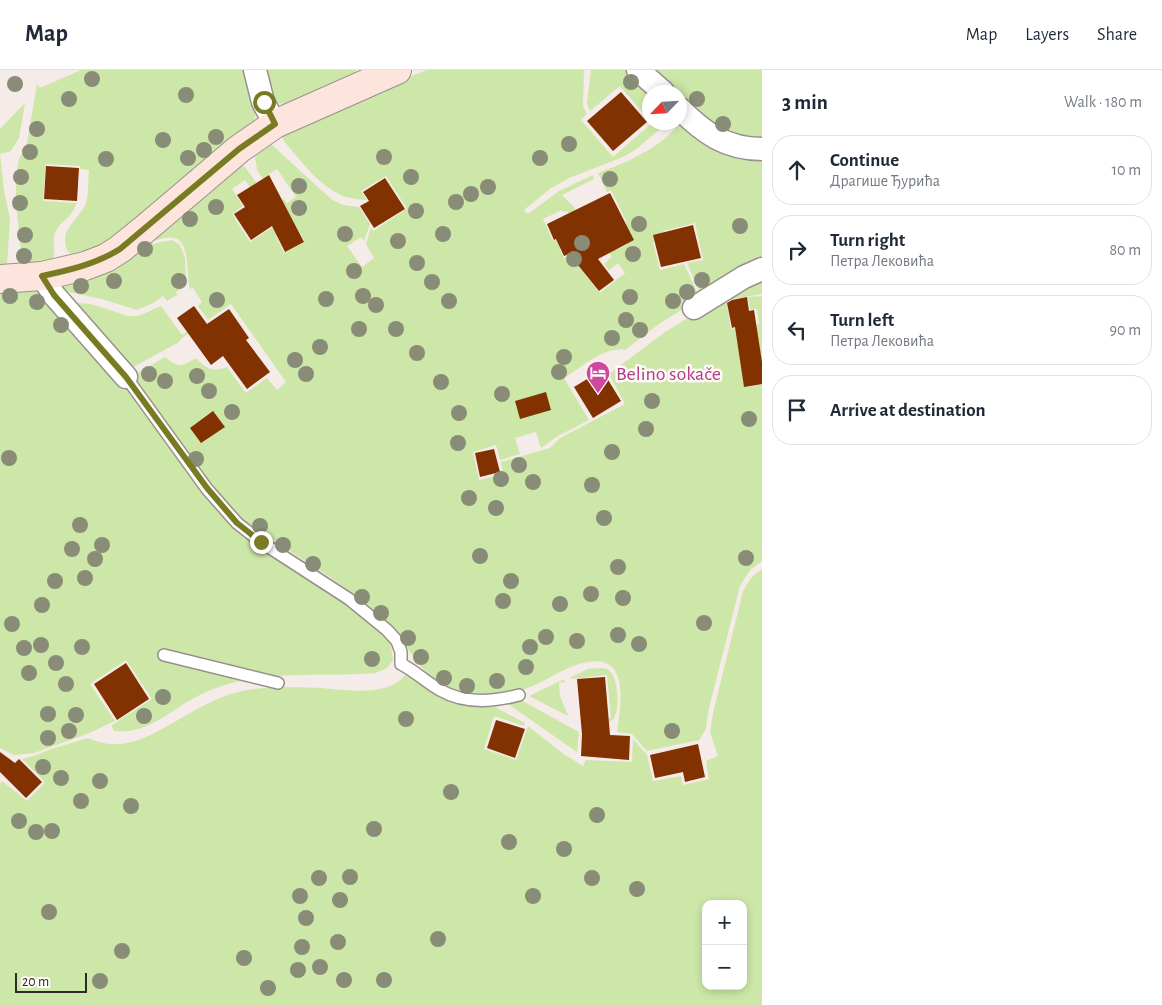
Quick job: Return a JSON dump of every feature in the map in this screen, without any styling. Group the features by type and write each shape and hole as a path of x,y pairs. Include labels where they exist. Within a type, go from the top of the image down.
{"street":[{"path":"255,70 264,102 275,124"},
{"path":"0,279 42,276 85,266 106,258 120,249 239,149 275,124 397,70"},
{"path":"638,70 655,85"},
{"path":"687,116 701,129 727,144 748,149 762,149"},
{"path":"694,308 762,269"},
{"path":"42,276 54,295 126,377"}],"lane":[{"path":"126,377 207,488 237,523 261,542 349,599 387,630 397,641 401,652 401,664 440,690 463,698 495,700 518,695"},
{"path":"164,656 278,683"}],"green space":[{"path":"81,70 248,70 255,98 255,118 252,124 167,198 100,247 72,254 68,252 65,237 70,226 86,203 89,170 80,169 80,166 46,164 43,201 77,203 71,214 56,230 53,258 27,264 21,254 16,202 16,177 19,158 26,149 37,84 40,88"},
{"path":"259,70 356,70 355,74 287,104 274,103"},
{"path":"427,70 584,70 583,106 587,114 581,120 613,157 644,130 659,130 635,150 623,157 569,178 551,188 524,210 528,214 559,191 593,175 594,179 562,195 574,207 576,212 569,216 567,211 563,212 562,210 543,219 553,241 564,237 567,244 559,248 564,258 574,254 594,254 579,267 600,293 625,273 618,263 609,270 604,264 612,257 604,246 616,241 620,248 627,245 622,236 593,240 627,223 611,190 607,192 598,173 645,152 673,130 687,130 687,119 762,155 762,265 702,297 687,263 703,260 695,223 663,231 665,239 653,242 660,270 684,264 700,298 659,324 625,350 609,351 601,354 564,378 589,420 558,436 541,448 536,432 515,438 520,454 500,460 496,445 473,452 479,480 503,474 501,462 550,448 560,438 625,404 609,374 665,332 762,273 762,294 726,300 731,329 759,324 757,309 750,310 748,297 762,296 762,561 750,570 740,586 708,712 706,729 699,740 647,751 632,734 617,732 620,705 619,679 614,669 606,663 593,661 576,665 532,686 499,695 471,695 454,691 442,685 432,678 391,626 370,606 251,525 220,498 133,380 134,375 165,357 177,365 196,358 203,365 210,368 227,367 246,393 267,378 277,390 286,382 231,304 208,320 198,306 202,302 193,288 190,289 187,260 183,246 179,241 174,238 165,238 150,241 232,170 241,166 245,167 269,200 254,193 245,180 232,189 243,206 232,214 250,242 276,225 287,230 276,236 284,253 305,242 296,226 289,229 275,204 284,199 287,203 296,197 277,169 265,177 278,196 275,198 257,170 255,156 271,144 331,199 343,205 359,207 370,224 364,241 361,237 347,246 362,267 374,258 366,244 371,227 373,231 407,209 386,176 361,191 367,200 346,197 334,192 310,172 283,140 282,136 334,107"},
{"path":"591,70 633,70 645,85 642,85 642,112 620,86 590,111 587,103"},
{"path":"647,70 762,70 762,142 737,140 687,105 687,85 663,85"},
{"path":"25,103 19,138 11,151 0,154 0,129"},
{"path":"0,154 4,191 10,219 7,266 0,268"},
{"path":"172,240 180,245 185,258 186,286 167,301 163,296 137,310 102,299 58,290 54,285 146,245"},
{"path":"36,290 42,294 104,360 219,510 380,630 391,646 393,660 387,668 375,673 284,676 239,681 196,697 147,726 126,731 114,731 112,725 152,699 126,660 90,684 115,721 87,734 34,753 14,755 0,748 0,292"},
{"path":"66,302 91,304 128,316 138,316 161,306 182,335 200,325 179,342 130,369"},
{"path":"762,569 762,1005 0,1005 0,784 2,781 27,801 45,782 22,759 88,738 102,743 115,744 141,739 209,703 242,691 282,687 356,691 374,690 393,685 408,672 472,704 495,707 525,723 524,726 494,716 484,749 516,760 528,726 562,753 583,766 586,760 632,762 633,739 647,755 653,781 681,776 683,785 709,779 706,761 718,756 710,732 713,713 743,591 751,578"},
{"path":"600,668 611,672 616,685 618,700 616,714 608,723 593,721 611,718 607,675 571,679 571,677 588,669"},
{"path":"564,679 565,682 559,683 560,696 568,716 529,696"},
{"path":"519,699 579,732 577,752 505,702"}],"building":[{"path":"621,92 642,116 642,126 613,151 587,121"},
{"path":"46,166 79,168 77,201 44,199"},
{"path":"269,175 304,242 285,252 272,226 251,240 234,214 245,207 237,195"},
{"path":"385,178 405,209 374,228 360,206 369,201 363,192"},
{"path":"610,193 634,240 598,259 614,280 599,291 569,254 564,256 547,224"},
{"path":"693,225 701,258 661,267 653,235"},
{"path":"747,297 749,311 754,310 762,362 762,384 744,387 735,327 732,328 727,303"},
{"path":"194,306 207,324 229,309 249,338 246,340 270,372 247,389 223,356 211,365 177,318"},
{"path":"602,370 621,401 593,418 574,387"},
{"path":"546,392 551,410 520,419 515,401"},
{"path":"213,411 225,427 201,443 190,428"},
{"path":"494,449 500,472 480,477 475,453"},
{"path":"126,663 149,699 117,720 94,684"},
{"path":"605,677 610,735 630,736 629,760 581,756 582,734 577,679"},
{"path":"496,720 525,729 515,758 487,748"},
{"path":"698,744 705,777 685,782 683,772 655,778 650,755"},
{"path":"0,752 15,763 19,759 42,782 26,798 0,772"}],"place":[{"name":"Belino sokače","path":"598,394"}],"route":[{"path":"261,542 237,523 207,488 126,377 54,295 42,276 85,266 106,258 120,249 239,149 275,124 264,102"}]}
